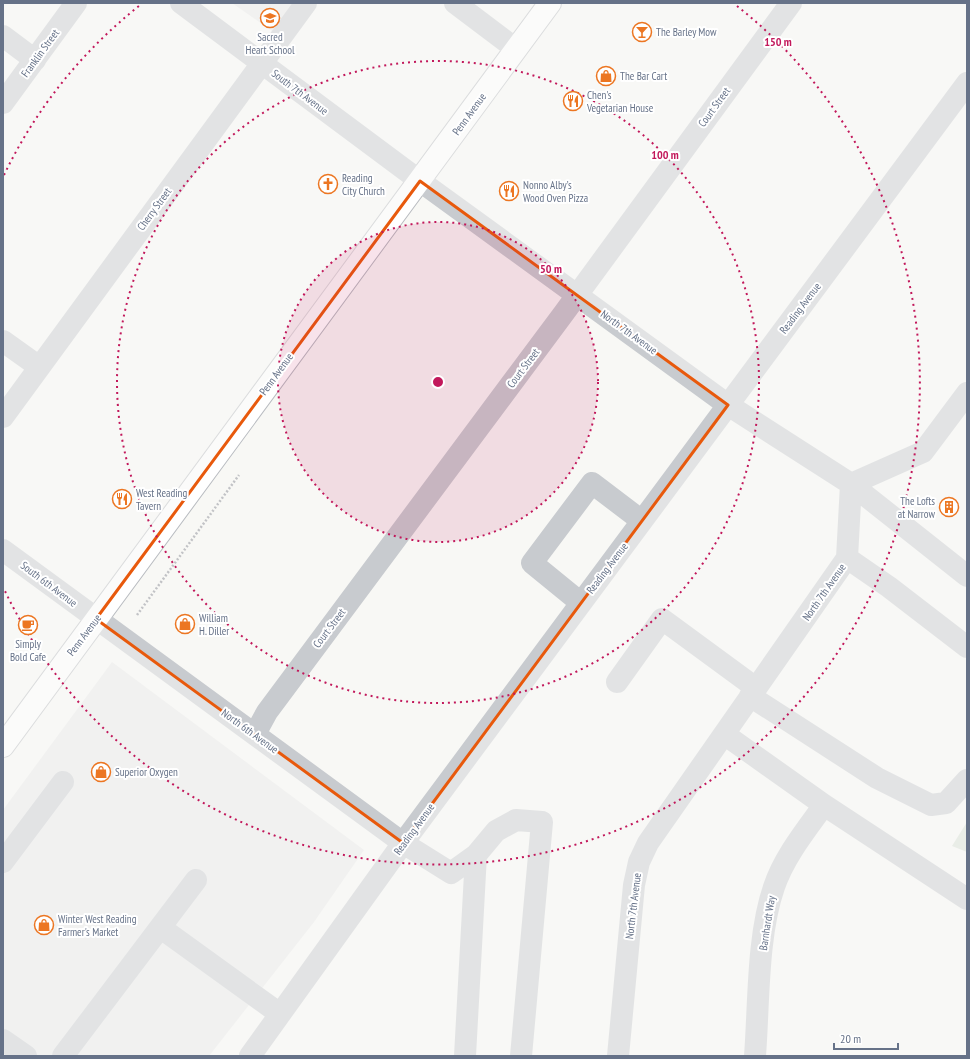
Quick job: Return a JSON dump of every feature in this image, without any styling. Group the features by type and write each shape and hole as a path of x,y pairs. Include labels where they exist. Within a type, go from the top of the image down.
{"main road":[{"name":"Penn Avenue","path":"3,746 550,3"}],"street":[{"name":"Franklin Street","path":"3,103 76,3"},
{"name":"South 7th Avenue","path":"181,3 420,180"},
{"name":"Cherry Street","path":"3,416 38,366 306,3"},
{"path":"455,3 516,49"},
{"name":"Court Street","path":"255,734 267,712 791,3"},
{"path":"3,36 35,60"},
{"name":"Reading Avenue","path":"250,1056 403,843 967,83"},
{"name":"North 7th Avenue","path":"420,180 728,405 851,484 847,558 648,843 639,862 634,885 618,1056"},
{"path":"3,341 38,366"},
{"path":"967,393 923,452 851,484 967,576"},
{"path":"581,603 532,563 592,483 642,521"},
{"name":"South 6th Avenue","path":"3,550 96,619"},
{"path":"847,558 889,587 967,647"},
{"name":"North 6th Avenue","path":"96,619 403,843 451,873 476,855"},
{"path":"617,682 662,619 753,692 877,778 931,805 946,803 967,780"},
{"path":"724,734 824,805 967,899"},
{"path":"3,862 63,782"},
{"name":"Barnhardt Way","path":"755,1056 763,934 774,887 783,866 824,805"},
{"path":"465,1056 476,855 496,831 516,820 542,822 521,1056"},
{"path":"63,1056 196,880"},
{"path":"161,928 280,1014"},
{"path":"3,1040 26,1056"}],"path":[{"path":"137,615 239,475"}],"highlighted area":[{"path":"420,181 728,405 403,843 96,619"}],"shaded area":[{"name":"Sacred Heart School","path":"232,3 297,3 275,33"},
{"path":"112,662 364,850 314,922 209,1056 3,1056 3,810"},
{"path":"967,822 967,852 952,846"}],"place":[{"name":"Sacred Heart School","path":"270,18"},
{"name":"The Barley Mow","path":"642,32"},
{"name":"The Bar Cart","path":"606,76"},
{"name":"Chen's Vegetarian House","path":"573,101"},
{"name":"Reading City Church","path":"328,184"},
{"name":"Nonno Alby’s Wood Oven Pizza","path":"509,191"},
{"name":"West Reading Tavern","path":"122,499"},
{"name":"The Lofts at Narrow","path":"949,507"},
{"name":"William H. Diller","path":"185,624"},
{"name":"Simply Bold Cafe","path":"28,625"},
{"name":"Superior Oxygen","path":"101,772"},
{"name":"Winter West Reading Farmer's Market","path":"44,925"}]}
